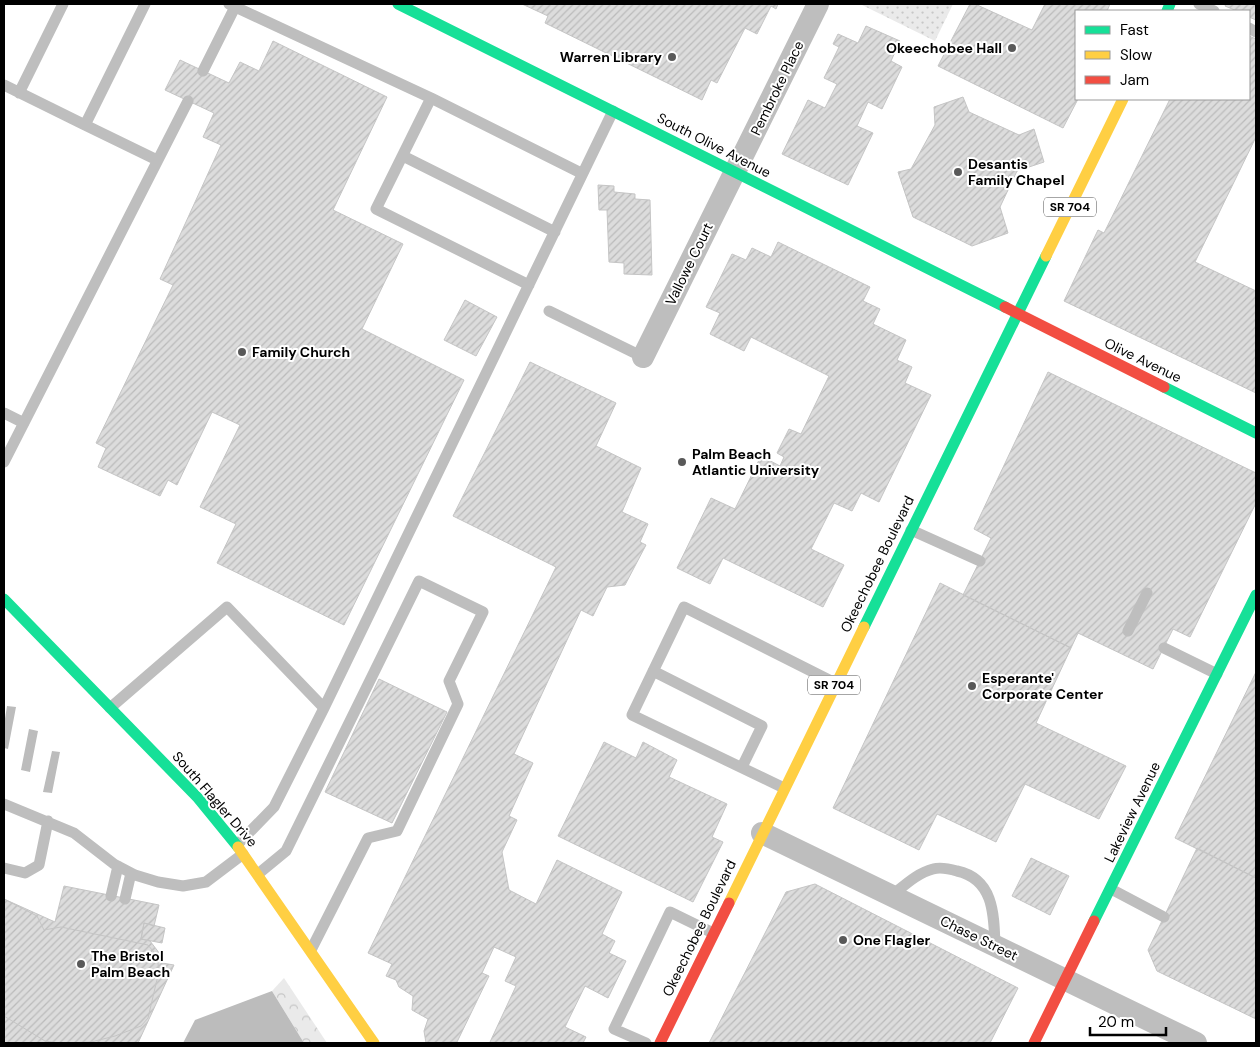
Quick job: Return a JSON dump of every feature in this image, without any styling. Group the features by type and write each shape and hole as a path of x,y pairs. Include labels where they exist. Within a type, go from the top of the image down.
{"main road":[{"name":"South Olive Avenue","path":"398,4 1016,315"},
{"name":"Okeechobee Boulevard","path":"660,1043 1123,100"},
{"name":"Olive Avenue","path":"1016,315 1256,433"},
{"name":"Lakeview Avenue","path":"1034,1043 1256,595"},
{"name":"South Flagler Drive","path":"4,599 191,791 240,849 374,1043"}],"street":[{"name":"Pembroke Place","path":"735,172 818,4"},
{"name":"Vallowe Court","path":"643,357 735,172"},
{"name":"Chase Street","path":"762,833 1196,1043"}],"lane":[{"path":"19,93 63,4"},
{"path":"85,126 145,4"},
{"path":"1199,4 1212,10"},
{"path":"203,71 232,5 432,98 581,173"},
{"path":"4,85 157,160"},
{"path":"432,98 376,209 529,286"},
{"path":"4,462 188,101"},
{"path":"4,804 74,833 118,866 131,873 158,882 183,886 206,882 240,849 274,807 529,286 581,173 613,111"},
{"path":"403,156 555,232"},
{"path":"549,311 643,357"},
{"path":"4,413 24,423"},
{"path":"911,530 980,561"},
{"path":"257,874 286,851 419,581 483,612 449,681 458,704 397,831 368,838 311,950"},
{"path":"1128,631 1147,593"},
{"path":"110,708 227,607 324,708"},
{"path":"784,788 632,714 684,607 836,683"},
{"path":"1164,648 1217,674"},
{"path":"653,671 762,726 742,767"},
{"path":"4,868 26,873 39,865 48,821"},
{"path":"111,896 118,866"},
{"path":"891,896 920,875 934,868 961,872 974,878 985,888 994,909 995,946"},
{"path":"126,899 131,873"},
{"path":"1111,889 1164,917"},
{"path":"646,1043 614,1029 670,912 713,933"}],"green space":[{"path":"860,4 953,4 935,41"},
{"path":"284,978 327,1043 304,1043 272,991"}],"shaded area":[{"path":"7,706 16,707 8,749 4,748 4,725"},
{"path":"29,729 38,731 30,772 21,770"},
{"path":"52,751 60,752 52,793 43,792"},
{"path":"272,991 304,1043 183,1043 195,1020"}],"building":[{"name":"Warren Library","path":"522,4 778,4 776,9 771,6 757,34 745,28 717,83 711,80 702,100 545,23 548,16"},
{"name":"Okeechobee Hall","path":"970,4 975,4 1032,30 1045,4 1110,4 1107,10 1075,10 1075,100 1077,100 1063,128 938,66"},
{"path":"1226,4 1256,4 1256,20 1250,17 1250,10 1235,10 1225,6"},
{"path":"866,26 900,41 891,61 902,67 882,109 868,102 857,126 873,133 848,185 782,154 808,100 825,108 837,84 824,78 839,47 833,44 838,34 858,43"},
{"path":"1250,36 1256,39 1256,137 1195,262 1256,291 1256,393 1064,301 1098,230 1104,233 1170,100 1250,100"},
{"path":"273,41 387,97 333,210 403,244 362,329 464,380 344,625 217,563 236,524 200,507 240,425 212,412 177,485 168,480 160,496 98,467 106,448 96,443 173,285 160,279 221,145 203,137 214,113 165,90 180,60 229,83 240,62 259,71"},
{"name":"Desantis Family Chapel","path":"963,97 969,112 1019,135 1034,129 1044,162 1017,171 1000,207 1008,233 972,246 913,217 898,172 911,169 935,125 934,107"},
{"path":"598,185 614,186 614,192 635,194 635,199 650,200 652,275 624,274 624,263 609,262 607,210 599,210"},
{"path":"778,242 870,287 863,301 880,309 873,324 906,340 897,360 912,367 905,383 931,395 879,502 861,493 852,511 834,503 811,549 844,565 823,607 723,558 710,584 677,568 711,498 735,509 761,456 780,466 784,457 777,453 789,429 801,434 829,376 751,337 744,351 710,334 720,313 706,307 732,254 746,260 752,248 771,257"},
{"path":"465,300 497,317 476,356 444,340"},
{"path":"530,362 616,403 596,446 641,468 622,512 648,524 640,542 646,545 625,585 607,587 593,616 581,610 514,754 533,763 509,816 517,820 502,852 509,890 536,904 557,860 622,892 602,934 615,941 609,953 626,961 608,998 585,986 565,1027 586,1037 583,1043 491,1043 516,986 505,981 516,957 494,947 482,973 489,976 457,1042 426,1043 424,1031 428,1019 412,1010 413,996 399,987 396,980 386,976 392,964 368,953 556,567 453,516"},
{"path":"1048,372 1256,473 1256,503 1190,637 1173,629 1153,669 1078,633 1071,648 963,595 991,538 974,529"},
{"name":"Esperante' Corporate Center","path":"940,583 1071,648 1036,723 1126,766 1099,819 1025,784 996,842 937,814 919,850 833,808"},
{"path":"1256,672 1256,878 1175,838"},
{"path":"379,679 447,712 392,823 325,792"},
{"path":"604,742 636,758 643,742 677,760 669,777 727,804 712,837 723,842 693,902 558,836"},
{"path":"1197,848 1256,878 1256,1019 1157,971 1148,950"},
{"path":"1031,858 1069,876 1050,915 1012,896"},
{"name":"One Flagler","path":"815,884 1018,988 990,1043 709,1043 786,892"},
{"name":"The Bristol Palm Beach","path":"64,886 159,905 154,926 144,923 141,939 150,941 160,954 162,963 174,965 138,1043 4,1043 4,899 55,922"},
{"name":"The Bristol Palm Beach","path":"4,899 37,916 44,930 61,927 148,945 157,956 159,971 148,1018 141,1026 115,1036 91,1042 59,1043 45,1041 4,1016"},
{"path":"144,923 165,928 162,943 141,939"}],"traffic: fast":[{"path":"398,4 1005,307"},
{"path":"1167,10 1170,4"},
{"path":"864,627 1046,256"},
{"path":"1164,387 1256,433"},
{"path":"1094,921 1256,595"},
{"path":"4,599 198,798 238,847"}],"traffic: slow":[{"path":"1046,256 1123,100"},
{"path":"729,903 864,627"},
{"path":"238,847 374,1043"}],"traffic: jam":[{"path":"1005,307 1164,387"},
{"path":"660,1043 729,903"},
{"path":"1034,1043 1094,921"}],"place":[{"name":"Okeechobee Hall","path":"1012,48"},
{"name":"Warren Library","path":"672,57"},
{"name":"Desantis Family Chapel","path":"958,172"},
{"name":"Family Church","path":"242,352"},
{"name":"Palm Beach Atlantic University","path":"682,462"},
{"name":"Esperante' Corporate Center","path":"972,686"},
{"name":"One Flagler","path":"843,940"},
{"name":"The Bristol Palm Beach","path":"81,964"}]}
